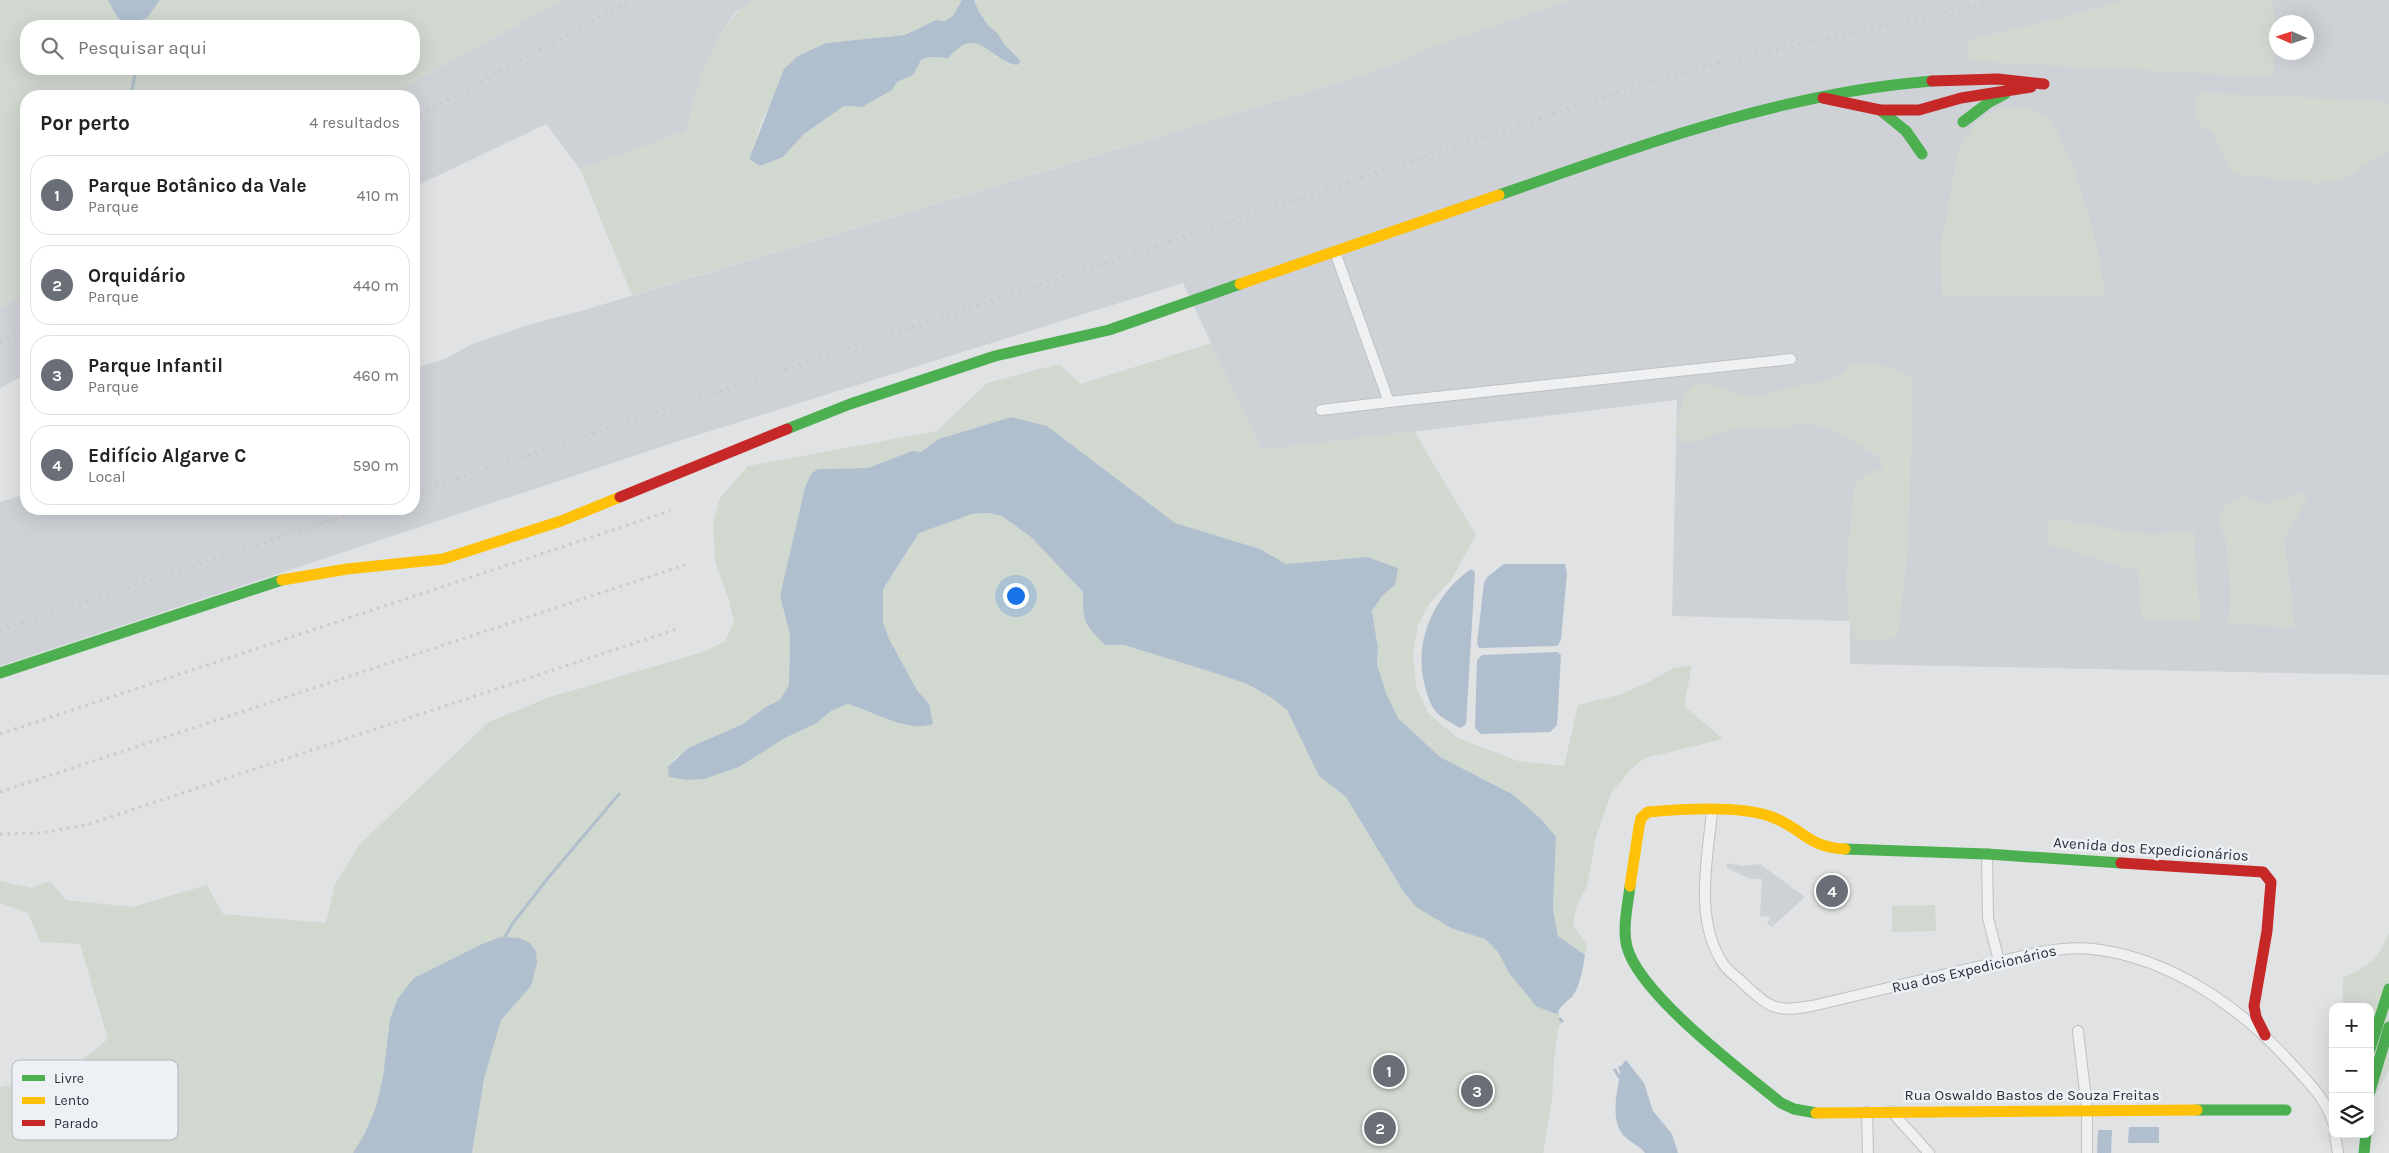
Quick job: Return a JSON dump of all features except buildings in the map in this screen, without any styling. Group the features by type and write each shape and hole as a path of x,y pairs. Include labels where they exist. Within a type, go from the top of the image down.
{"street":[{"path":"0,673 281,580 347,569 443,559 561,521 850,404 995,356 1109,330 1155,312 1644,145 1814,96 1869,86 1926,80 2013,79 2044,84 1961,98 1919,110 1880,110 1814,96"},
{"path":"1963,122 1988,103 2021,88"},
{"path":"1880,110 1906,131 1922,154"},
{"path":"1335,252 1389,402"},
{"path":"1320,410 1791,359"},
{"name":"Avenida dos Expedicionários","path":"1781,1103 1674,1011 1639,970 1626,944 1635,848 1641,818 1648,812 1712,812 1768,815 1780,820 1812,843 1827,848 1987,854 2263,872 2271,882 2267,931 2254,1006 2256,1017 2265,1035"},
{"name":"Rua dos Expedicionários","path":"1712,812 1705,889 1707,915 1712,939 1725,966 1761,1000 1775,1008 1789,1010 1812,1006 1877,992 1999,961 2065,948 2093,949 2151,965 2195,984 2221,999 2265,1035 2308,1082 2329,1110"},
{"path":"1987,854 1988,918 1999,961"},
{"path":"2370,1048 2389,989"},
{"path":"2374,1078 2389,1027"},
{"path":"2078,1031 2087,1109 2087,1153"},
{"name":"Rua Oswaldo Bastos de Souza Freitas","path":"1781,1103 1794,1109 1811,1113 2087,1109 2286,1110"},
{"path":"1867,1112 1868,1153"},
{"path":"1891,1112 1929,1153"},
{"path":"2336,1138 2338,1153"},
{"path":"2356,1153 2357,1138"},
{"path":"2364,1153 2366,1138"}],"shaded area":[{"path":"0,0 108,0 147,18 160,0 562,0 399,90 20,90 20,297 0,308"},
{"path":"562,0 751,0 735,13 720,35 694,99 686,131 580,169 546,124 420,184 420,90 399,90"},
{"path":"751,0 962,0 953,16 945,21 936,20 905,35 827,43 798,56 763,118 749,159 760,166 783,157 804,134 844,106 862,107 891,90 897,82 913,75 921,60 929,57 948,58 956,49 970,43 983,44 998,58 1021,61 988,25 979,12 974,0 1570,0 1432,47 1379,70 632,295 580,169 686,131 701,77 716,43 737,13"},
{"path":"1570,0 2389,0 2389,675 1850,664 1850,621 1672,616 1677,400 1261,450 1183,283 688,438 0,666 0,502 20,496 20,515 420,515 420,367 447,358 472,344 531,324 581,311 1379,70 1432,47"},
{"path":"2123,0 2272,0 2274,15 2269,15 2269,60 2274,60 2273,77 1968,61 1968,40 2083,12"},
{"path":"2197,93 2355,99 2389,103 2389,150 2340,181 2316,183 2233,174 2215,136 2197,121"},
{"path":"2000,108 2029,108 2053,122 2073,167 2093,230 2106,295 1942,295 1941,245 1959,148 1977,121"},
{"path":"20,297 20,377 0,388 0,308"},
{"path":"1211,343 1261,450 1414,431 1476,535 1451,580 1429,604 1418,625 1413,655 1416,687 1428,713 1458,738 1518,761 1564,766 1578,705 1622,694 1649,682 1673,668 1692,665 1684,706 1723,739 1645,758 1631,769 1611,793 1596,837 1587,886 1577,905 1573,925 1587,945 1585,955 1558,936 1553,908 1556,837 1512,794 1440,757 1398,718 1386,693 1377,664 1378,648 1372,611 1382,596 1395,585 1367,557 1286,564 1260,549 1175,523 1047,426 1011,417 939,439 921,452 912,451 868,468 818,469 805,487 780,596 790,635 789,685 780,700 764,708 743,724 688,748 672,761 739,767 785,738 817,723 831,711 848,704 891,719 929,704 917,690 889,639 883,622 883,589 919,533 933,526 972,514 989,513 1002,516 1031,537 1083,592 1105,645 1124,645 1247,684 1272,698 1287,710 1319,776 1346,797 1403,891 1453,929 1485,939 1498,952 1509,973 1536,1005 1559,1014 1562,1024 1559,1026 1554,1059 1552,1101 1543,1153 472,1153 484,1079 501,1019 531,986 482,944 414,978 376,1107 364,1135 353,1153 0,1153 0,1087 12,1085 12,1140 178,1140 178,1060 82,1060 108,1039 80,944 40,942 28,913 0,903 0,881 31,888 50,881 66,900 132,907 207,885 223,914 326,923 335,884 360,844 489,722 547,698 703,652 725,641 734,623 729,600 715,562 713,523 720,498 748,466 937,431 987,383 1059,364 1081,384"},
{"path":"1853,364 1884,366 1898,370 1912,378 1908,541 1897,638 1856,641 1848,608 1847,565 1855,484 1866,474 1883,468 1880,457 1839,434 1810,422 1777,429 1750,428 1722,431 1703,440 1685,443 1675,434 1685,393 1694,384 1710,384 1735,393 1760,397 1793,386 1825,382 1839,376"},
{"path":"2301,493 2307,500 2284,538 2295,627 2228,624 2230,584 2226,543 2221,523 2223,507 2231,501 2244,496 2265,504"},
{"path":"2049,518 2149,535 2195,532 2194,549 2201,622 2142,620 2138,571 2050,545 2047,536"},
{"path":"1727,863 1742,866 1760,864 1805,897 1772,927 1767,924 1770,917 1760,916 1762,879 1750,879 1727,868"},
{"path":"1935,905 1936,931 1892,932 1892,906"},
{"path":"2389,933 2389,1070 2374,1098 2374,1003 2343,1003 2343,978 2372,961 2385,943"}],"water":[{"path":"108,0 160,0 147,18 120,20"},
{"path":"962,0 974,0 979,12 988,25 1021,61 1017,65 1007,62 983,46 976,43 968,43 948,58 929,57 921,60 913,75 897,82 892,90 862,107 844,106 804,134 783,157 760,166 749,159 784,69 798,56 826,43 905,35 936,20 945,21 953,16"},
{"path":"1011,417 1047,426 1175,523 1260,549 1286,564 1367,557 1398,568 1395,585 1382,596 1372,611 1378,648 1377,664 1386,693 1398,718 1440,757 1512,794 1541,819 1556,837 1553,908 1558,936 1585,955 1577,988 1572,997 1558,1011 1559,1014 1536,1006 1509,973 1498,952 1485,939 1453,929 1416,907 1403,891 1346,797 1319,776 1287,710 1272,698 1247,684 1124,645 1105,645 1086,622 1083,610 1083,592 1031,537 1002,516 989,513 972,514 919,533 883,589 883,622 889,639 917,690 929,704 933,724 912,726 848,704 831,711 817,723 785,738 739,767 704,779 686,780 669,777 668,767 688,748 743,724 764,708 780,700 789,685 790,635 780,596 805,487 811,474 818,469 868,468 912,451 921,452 939,439"},
{"path":"1504,564 1565,564 1567,573 1561,640 1557,646 1479,648 1477,643 1484,583 1487,577"},
{"path":"1471,569 1475,572 1466,724 1460,728 1439,715 1430,702 1424,682 1422,650 1430,619 1438,605 1458,579"},
{"path":"1557,652 1561,655 1557,725 1550,732 1481,734 1475,728 1477,660 1482,655"},
{"path":"501,937 519,938 530,943 536,951 537,963 531,986 501,1020 484,1079 472,1153 353,1153 364,1135 376,1107 383,1077 390,1019 398,998 414,978 482,944"},
{"path":"1626,1060 1644,1083 1653,1111 1672,1134 1678,1153 1645,1153 1624,1136 1619,1129 1616,1113 1616,1096 1620,1072 1618,1066 1621,1066"},
{"path":"2129,1127 2159,1127 2159,1143 2128,1143"},
{"path":"2098,1130 2112,1130 2111,1153 2097,1153"}],"waterway":[{"path":"132,90 135,75"},
{"path":"503,940 513,923 548,878 619,794"},
{"path":"1615,1070 1619,1077"}],"railway":[{"path":"420,115 631,0"},
{"path":"420,491 1643,84 1719,63 1999,0"},
{"path":"0,343 20,332"},
{"path":"0,734 670,511"},
{"path":"0,630 348,515"},
{"path":"0,792 685,565"},
{"path":"0,834 43,833 89,824 680,628"}],"traffic: fast":[{"path":"1499,195 1605,158 1766,109 1876,87 1932,81"},
{"path":"1963,122 1988,103 2005,94"},
{"path":"1880,110 1906,131 1922,154"},
{"path":"787,429 850,404 995,356 1109,330 1240,284"},
{"path":"0,673 282,580"},
{"path":"1845,849 1987,854 2121,863"},
{"path":"1630,886 1625,925 1627,947 1636,966 1651,987 1694,1031 1781,1103 1794,1109 1816,1113"},
{"path":"2370,1048 2389,989"},
{"path":"2374,1078 2389,1027"},
{"path":"2197,1110 2286,1110"},
{"path":"2364,1153 2366,1138"}],"traffic: slow":[{"path":"1240,284 1499,195"},
{"path":"282,580 347,569 443,559 561,521 620,497"},
{"path":"1630,886 1641,818 1648,812 1728,809 1759,813 1782,821 1822,845 1845,849"},
{"path":"1816,1113 2197,1110"}],"traffic: jam":[{"path":"1932,81 1998,79 2044,84"},
{"path":"1823,98 1880,110 1919,110 1961,98 2031,87"},
{"path":"620,497 787,429"},
{"path":"2121,863 2263,872 2271,882 2267,931 2254,1006 2256,1017 2265,1035"}],"place":[{"name":"Edifício Algarve C","path":"1832,891"},
{"name":"Parque Botânico da Vale","path":"1389,1071"},
{"name":"Parque Infantil","path":"1477,1091"},
{"name":"Orquidário","path":"1380,1128"}]}
